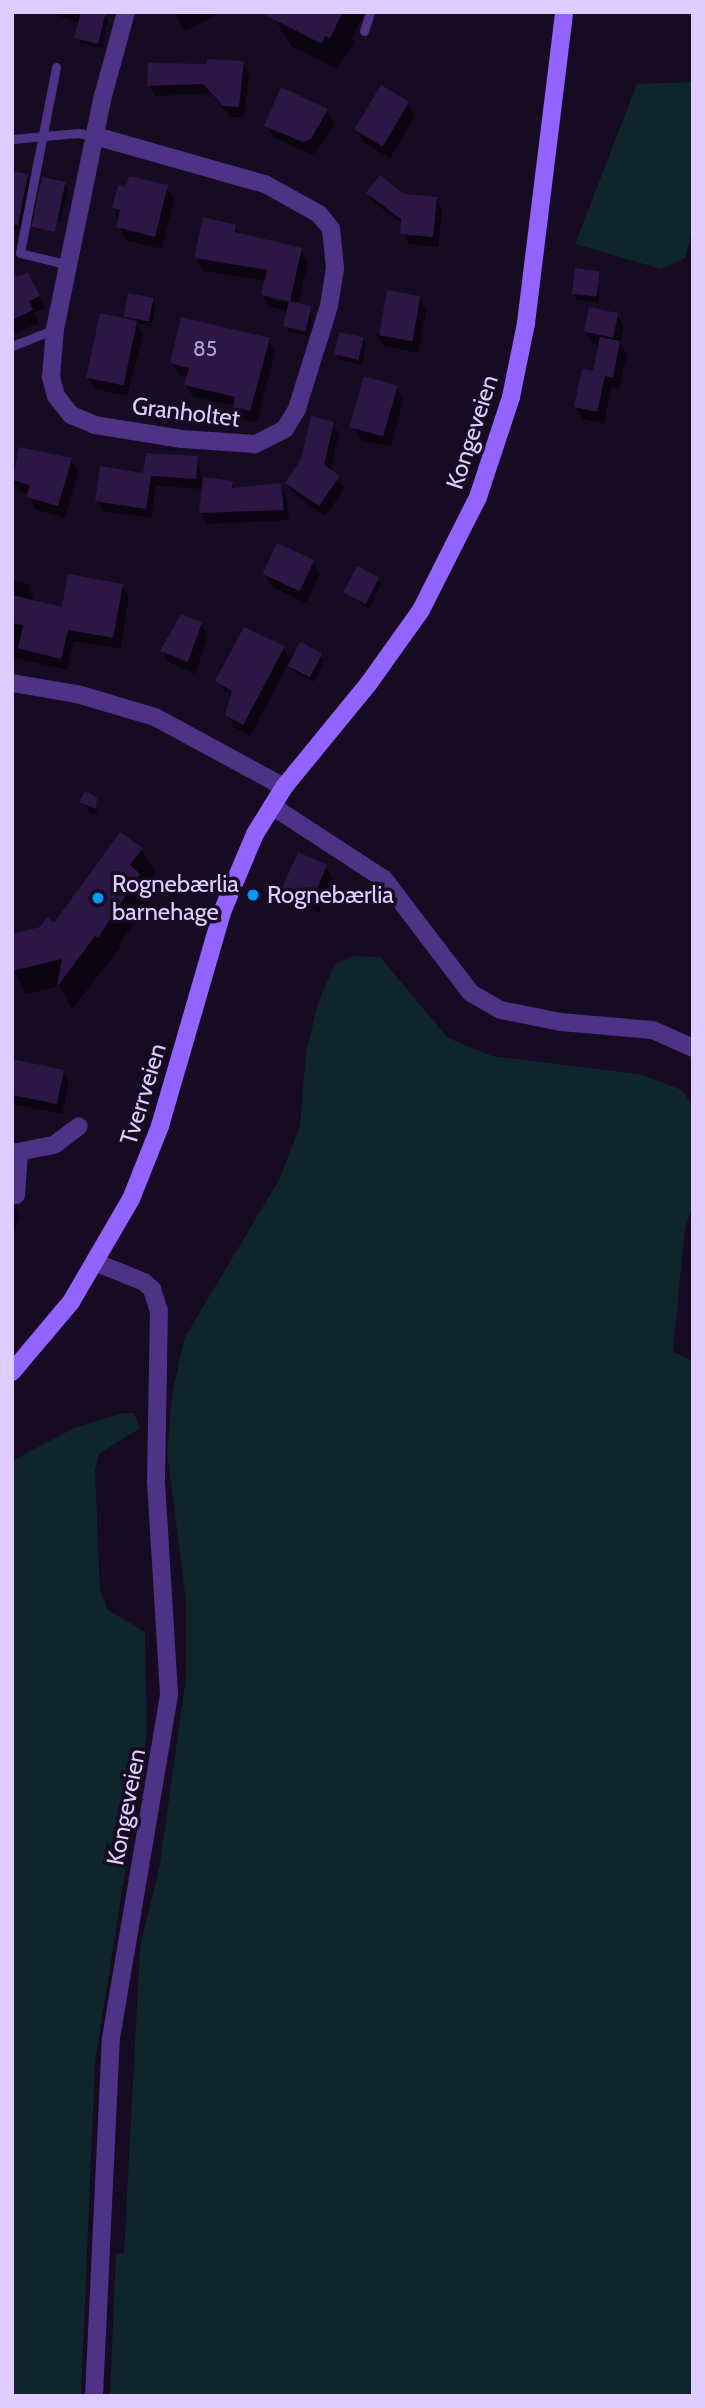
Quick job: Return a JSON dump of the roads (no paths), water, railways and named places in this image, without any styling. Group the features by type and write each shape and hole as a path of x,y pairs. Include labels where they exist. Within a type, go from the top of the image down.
{"main road":[{"name":"Kongeveien","path":"272,806 284,787 369,683 421,610 460,538 492,462 526,323 564,12"},
{"name":"Tverrveien","path":"12,1372 50,1329 97,1263 147,1164 222,912 246,852 272,806"}],"street":[{"name":"Granholtet","path":"95,136 265,184 319,214 331,229 335,268 329,306 297,409 285,429 255,444 170,437 95,425 71,415 56,396 51,377 55,329 95,136 126,12"},
{"path":"12,682 76,694 155,717 284,787"},
{"path":"272,806 384,879 471,993 501,1010 653,1030 693,1048"},
{"path":"16,1195 15,1154 54,1145 79,1126"},
{"name":"Kongeveien","path":"94,2396 111,2038 169,1694 156,1480 159,1311 152,1289 144,1282 97,1263"}],"lane":[{"path":"364,31 370,12"},
{"path":"56,67 45,112 46,136 20,253 69,265"},
{"path":"12,139 95,136"},
{"path":"12,346 55,329"}],"place":[{"name":"Rognebærlia","path":"253,895"},
{"name":"Rognebærlia barnehage","path":"98,898"}]}
